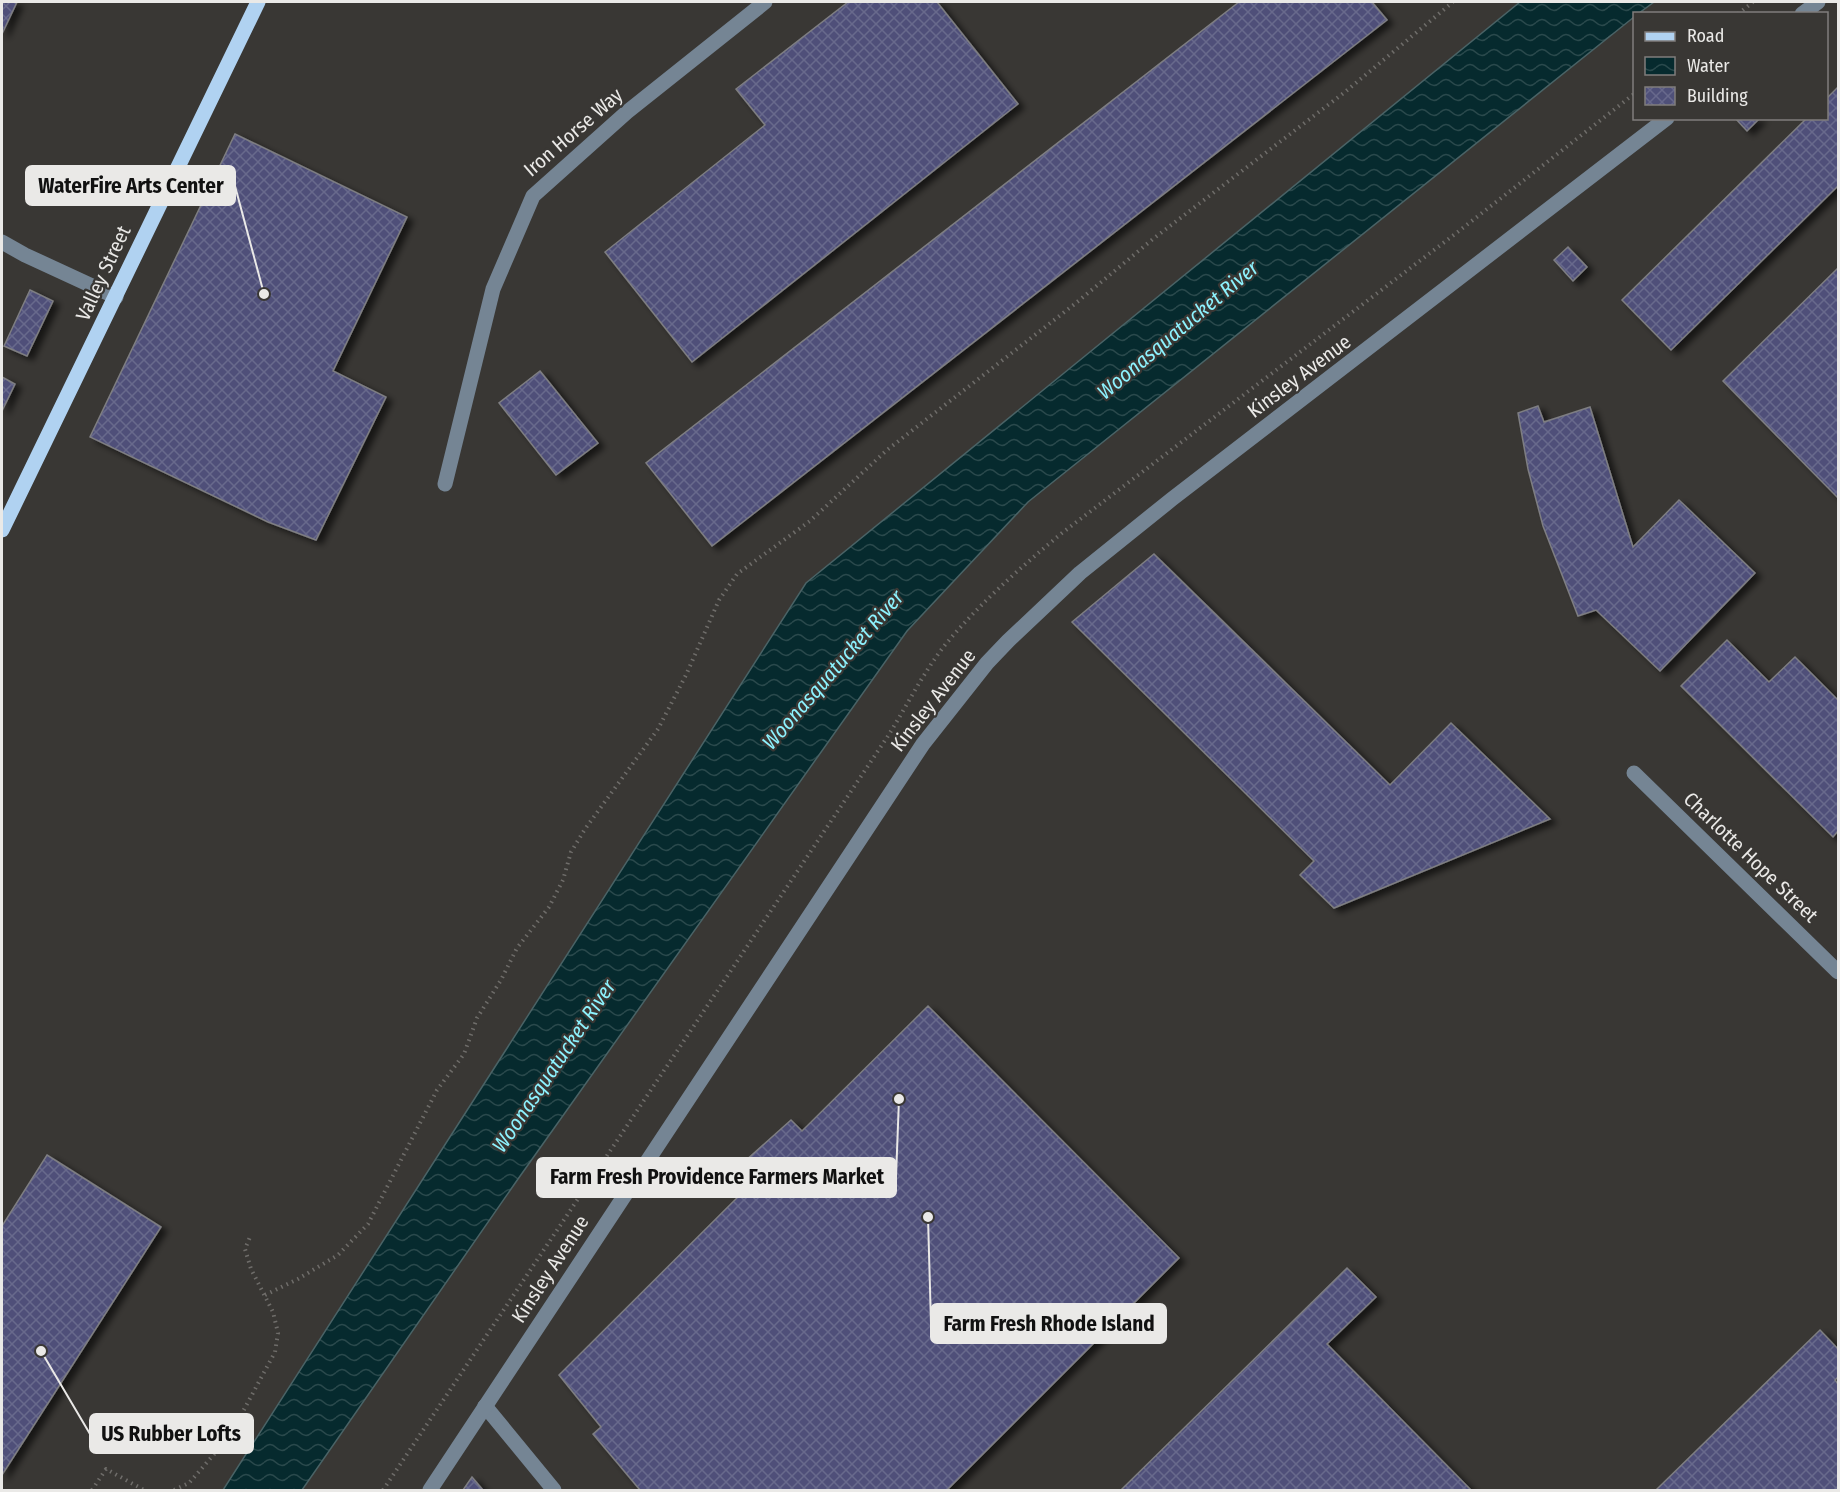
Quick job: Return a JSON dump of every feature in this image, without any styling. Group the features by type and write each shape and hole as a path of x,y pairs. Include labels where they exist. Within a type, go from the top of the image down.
{"main road":[{"name":"Valley Street","path":"2,530 258,2"}],"street":[{"name":"Iron Horse Way","path":"445,484 494,289 533,196 627,112 765,2"},
{"path":"1805,12 1818,2"},
{"name":"Kinsley Avenue","path":"430,1491 923,744 987,663 1080,573 1172,499 1664,120"},
{"path":"2,242 116,297"},
{"name":"Charlotte Hope Street","path":"1634,773 1839,972"},
{"path":"485,1406 554,1491"}],"path":[{"path":"265,1295 298,1279 338,1255 368,1224 437,1090 464,1054 477,1018 501,980 517,948 549,907 563,880 571,852 585,829 658,729 686,675 718,600 737,574 810,521 887,450 1076,303 1153,239 1345,92 1453,2"},
{"path":"1740,12 1753,2"},
{"path":"174,1491 189,1483 216,1452 240,1417 275,1352 278,1334 273,1312 251,1269 245,1249 250,1237"},
{"path":"92,1491 106,1469 144,1491"}],"water":[{"name":"Woonasquatucket River","path":"1520,2 1654,2 1640,12 1633,12 1633,18 1028,502 907,631 518,1179 302,1490 223,1490 806,583"}],"building":[{"path":"2,2 17,2 2,34"},
{"path":"848,2 937,2 1018,104 692,362 605,252 765,125 736,89"},
{"path":"1239,2 1372,2 1387,20 712,546 646,463"},
{"path":"1838,87 1838,186 1671,350 1622,300 1805,120 1828,120 1828,97"},
{"path":"1737,120 1758,120 1747,131"},
{"path":"235,134 407,217 333,371 386,397 316,540 268,522 90,437"},
{"path":"1568,247 1587,267 1573,281 1554,260"},
{"path":"1838,268 1838,498 1723,381"},
{"path":"30,290 53,301 27,356 4,346"},
{"path":"540,371 598,443 556,475 499,403"},
{"path":"2,377 15,384 2,411"},
{"path":"1538,406 1544,422 1590,407 1633,547 1679,500 1755,573 1660,671 1596,610 1578,616 1543,526 1528,469 1518,413"},
{"path":"1154,554 1390,785 1451,723 1550,819 1334,908 1300,875 1314,861 1072,622"},
{"path":"1727,640 1769,682 1795,657 1838,700 1838,831 1833,837 1681,686"},
{"path":"928,1006 1179,1258 947,1490 640,1490 593,1434 601,1427 559,1375 758,1177 744,1162 791,1120 802,1131"},
{"path":"47,1155 161,1227 2,1475 2,1226"},
{"path":"1347,1268 1376,1297 1327,1344 1471,1490 1121,1490"},
{"path":"1820,1330 1838,1349 1838,1377 1835,1380 1838,1384 1838,1490 1656,1490"},
{"path":"472,1477 483,1490 463,1490"}],"place":[{"name":"WaterFire Arts Center","path":"264,294"},
{"name":"Farm Fresh Providence Farmers Market","path":"899,1099"},
{"name":"Farm Fresh Rhode Island","path":"928,1217"},
{"name":"US Rubber Lofts","path":"41,1351"}]}
